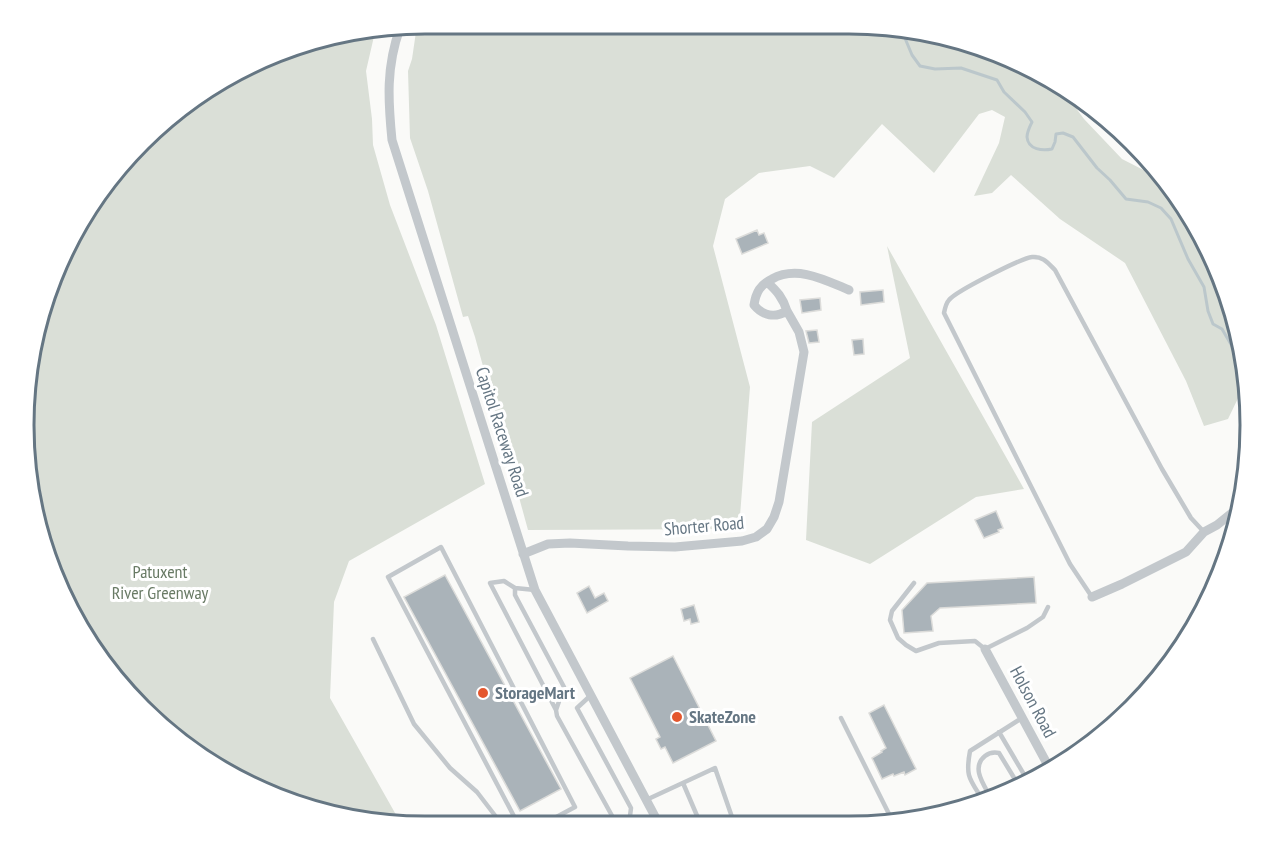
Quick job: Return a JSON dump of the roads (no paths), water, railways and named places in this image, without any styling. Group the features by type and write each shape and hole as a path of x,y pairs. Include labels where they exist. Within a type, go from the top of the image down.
{"street":[{"name":"Capitol Raceway Road","path":"398,35 390,66 389,102 392,140 523,554 535,590 655,816"},
{"path":"787,311 779,315 770,315 759,312 754,305 760,287 780,275 799,273 849,290"},
{"name":"Shorter Road","path":"523,554 548,544 675,547 742,541 756,537 767,529 779,502 804,352 799,332 787,311 784,300 767,282"},
{"path":"1092,597 1186,552 1204,532 1230,514"},
{"name":"Holson Road","path":"985,649 1047,763"}],"lane":[{"path":"1092,597 1070,564 944,312 947,301 956,294 998,271 1031,257 1043,258 1055,270 1162,469 1191,518 1204,532"},
{"path":"514,816 388,577 441,547 575,807 558,816"},
{"path":"535,590 515,588 504,581 490,583 556,710 557,716 613,816"},
{"path":"914,583 892,611 890,620 898,638 916,651 939,643 975,641 985,649 1027,628 1043,617 1048,607"},
{"path":"515,588 515,595 564,687 556,710"},
{"path":"373,639 414,724 450,768 477,792 495,816"},
{"path":"590,696 577,708 631,808 630,816"},
{"path":"979,794 969,778 967,768 970,751 1023,717"},
{"path":"841,718 889,814"},
{"path":"999,732 1024,775"},
{"path":"987,791 979,776 978,768 980,761 986,755 993,752 999,753 1015,779"},
{"path":"646,800 715,768 732,816"},
{"path":"683,783 697,816"}],"waterway":[{"path":"905,39 920,66 935,69 961,68 997,80 1004,92 1032,122 1027,137 1033,147 1040,150 1052,149 1056,134 1063,133 1073,137 1097,168 1126,199 1148,202 1161,208 1171,219 1188,259 1204,287 1213,324 1222,329 1233,347"}],"place":[{"name":"StorageMart","path":"483,693"},
{"name":"SkateZone","path":"677,717"}],"park label":[{"name":"Patuxent River Greenway","path":"160,582"}]}
